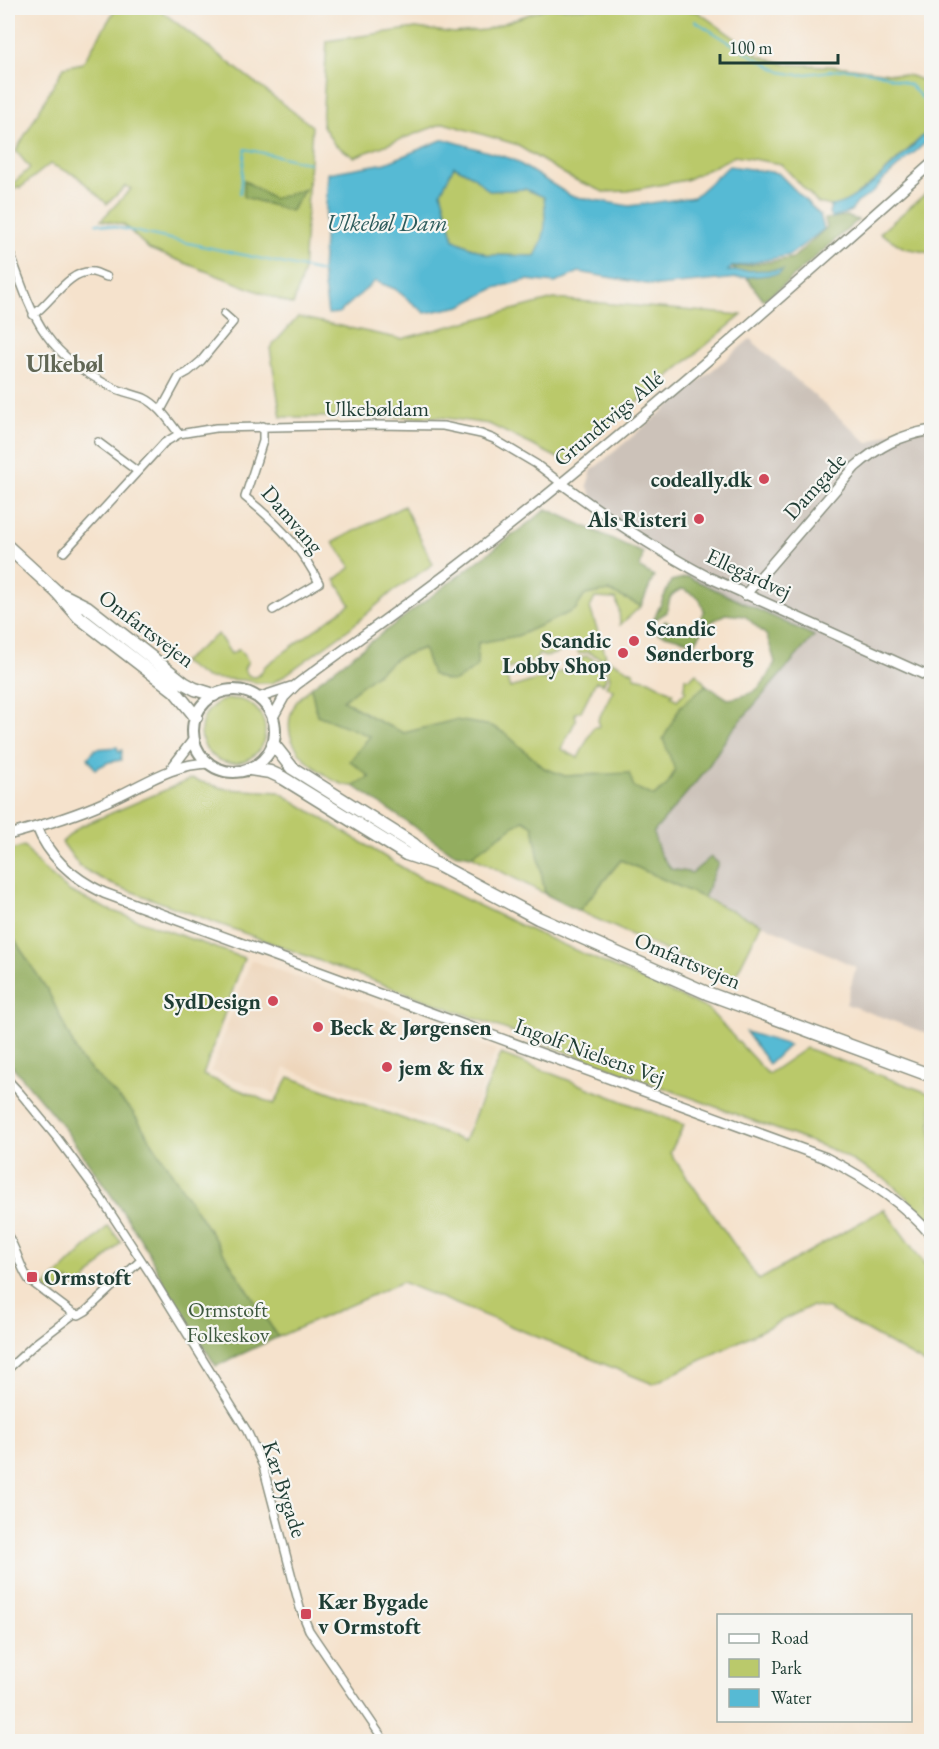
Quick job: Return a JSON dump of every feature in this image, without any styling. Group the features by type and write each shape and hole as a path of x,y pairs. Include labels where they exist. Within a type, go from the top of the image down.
{"highway":[{"name":"Omfartsvejen","path":"8,547 57,592 79,617 175,691 196,717"},
{"name":"Omfartsvejen","path":"57,592 87,607 184,683 214,695"},
{"name":"Omfartsvejen","path":"273,744 292,768 413,844 436,864"},
{"name":"Omfartsvejen","path":"250,769 270,772 283,778 406,854 436,864 538,918 707,993 932,1076"}],"main road":[{"path":"240,690 258,698 273,717 275,734 273,744 266,756 250,769 232,772 209,763 201,755 193,732 196,717 203,704 214,695 226,691 240,690"}],"street":[{"name":"Grundtvigs Allé","path":"273,717 284,697 296,685 477,551 561,483 755,320 932,163"},
{"path":"8,247 33,315 44,335 55,348 70,361 115,388 146,399 161,410 179,434"},
{"path":"33,315 43,309 68,281 80,274 93,272 107,278"},
{"path":"161,410 179,377 189,372 201,361 233,322 224,314"},
{"name":"Ulkebøldam","path":"64,552 165,443 179,434 216,428 376,425 460,428 507,446 561,483"},
{"name":"Damvang","path":"263,426 263,441 245,497 274,522 311,565 319,583 273,610"},
{"name":"Damgade","path":"745,595 855,467 893,441 909,434 932,430"},
{"path":"98,442 137,471"},
{"name":"Ellegårdvej","path":"561,483 604,515 672,558 745,595 932,678"},
{"path":"8,606 10,610 8,613"},
{"name":"Grundtvigs Allé","path":"258,698 296,685"},
{"path":"171,769 194,739"},
{"path":"8,836 107,801 171,769 196,763 209,763"},
{"name":"Ingolf Nielsens Vej","path":"37,827 48,848 67,870 104,893 826,1158 880,1189 904,1208 932,1236"},
{"name":"Kær Bygade","path":"8,1080 58,1139 95,1189 247,1431 263,1466 300,1608 309,1630 385,1742"},
{"path":"8,1236 29,1280 74,1314 80,1315 87,1311 141,1260"},
{"path":"8,1369 36,1343 74,1314"}],"shaded area":[{"path":"750,339 868,443 904,426 931,422 931,1035 846,1004 856,967 704,898 718,863 711,857 692,873 671,869 660,854 653,833 706,770 729,734 814,637 688,577 606,527 587,485 592,470"},
{"path":"251,960 496,1050 465,1134 285,1068 275,1094 211,1071"}],"green space":[{"path":"116,8 157,8 312,126 303,273 293,305 149,249 124,225 101,220 131,189 126,186 107,204 77,176 50,164 8,195 8,188 30,168 16,151 64,67 83,63"},
{"path":"546,8 674,8 698,12 760,56 785,64 845,67 911,76 931,84 931,128 878,178 847,202 839,206 831,206 818,203 781,164 735,156 686,180 627,191 604,192 573,179 515,144 444,123 354,157 334,144 322,124 327,41 416,28 454,33 485,30"},
{"path":"454,166 473,176 489,191 525,189 545,197 544,234 535,256 488,255 454,240 441,192"},
{"path":"244,180 273,199 305,189 291,211 244,197"},
{"path":"931,189 931,253 904,248 880,233"},
{"path":"846,216 858,220 763,300 747,278 732,268 793,258 827,227 825,219"},
{"path":"554,299 742,315 566,462 489,424 439,417 281,417 270,348 298,317 401,339"},
{"path":"404,506 433,564 392,592 349,629 281,678 272,683 258,683 206,678 182,662 218,634 231,654 239,649 248,661 244,669 246,673 252,677 260,674 264,667 350,604 335,580 351,567 333,542"},
{"path":"547,509 643,553 640,568 654,576 641,606 609,591 585,595 575,610 517,636 478,643 477,666 456,680 446,680 432,674 423,648 397,658 343,700 404,733 455,720 492,726 506,734 544,768 565,776 629,773 634,787 654,796 667,785 675,770 663,739 680,707 706,685 728,699 752,692 767,678 775,662 767,636 745,616 725,614 706,625 695,643 658,633 665,621 684,630 700,621 704,610 699,598 683,589 675,592 671,597 667,612 653,621 671,581 688,577 814,636 729,734 706,770 653,833 660,854 671,869 692,873 711,857 718,863 704,898 621,860 579,911 545,894 533,826 523,820 471,856 453,853 354,786 370,777 350,761 370,736 317,715 311,687"},
{"path":"609,591 641,606 620,625 616,599 595,598 590,608 606,656 602,659 588,652 579,654 576,647 545,657 539,654 536,660 504,670 510,688 542,678 548,681 550,675 582,665 580,658 587,656 601,663 606,678 603,684 596,681 581,711 575,713 576,720 561,749 578,758 593,728 600,726 598,720 613,690 606,686 610,678 605,663 609,660 633,672 635,677 649,680 673,693 671,696 677,700 686,691 684,689 685,678 690,679 696,673 706,685 680,707 675,770 667,785 654,796 597,774 565,776 544,768 506,734 492,726 455,720 404,733 343,700 397,658 424,648 517,636 575,610 585,595"},
{"path":"311,687 317,715 371,736 370,776 356,785 350,786 331,779 307,761 294,744 289,725 291,715 295,704"},
{"path":"233,699 251,705 259,713 265,731 259,749 251,757 233,763 215,757 207,749 201,731 207,713 215,705"},
{"path":"191,779 226,789 279,792 413,874 530,930 708,1009 768,1074 806,1048 931,1094 931,1220 887,1180 833,1150 111,884 80,867 62,842 79,827"},
{"path":"522,819 533,825 545,894 471,856"},
{"path":"24,846 39,865 69,891 107,909 244,958 203,1075 274,1104 289,1077 464,1141 501,1054 684,1125 670,1153 759,1280 884,1209 931,1273 931,1367 828,1309 811,1306 653,1384 402,1282 278,1337 132,1112 80,1059 48,991 8,930 8,851"},
{"path":"621,860 761,924 733,981 579,911"},
{"name":"Ormstoft Folkeskov","path":"8,930 48,991 80,1059 132,1111 278,1337 216,1366 165,1286 148,1251 123,1212 62,1125 8,1061"},
{"path":"108,1226 121,1242 78,1289 68,1280 54,1296 44,1288"}],"water":[{"path":"931,128 931,138 883,180 872,193 857,203 851,211 832,218 829,213 831,206 842,203 869,186"},
{"name":"Ulkebøl Dam","path":"444,139 512,159 571,196 629,206 694,197 729,166 778,173 820,215 824,229 790,255 732,267 728,271 783,270 778,274 658,286 579,272 555,283 527,280 495,288 461,306 425,313 395,289 375,281 339,313 328,314 322,272 328,173 386,163","holes":["454,166 473,176 489,191 525,189 544,197 545,227 535,256 488,255 454,240 441,192"]},
{"path":"117,747 119,752 122,750 121,760 109,762 95,769 88,758 95,749"},
{"path":"746,1032 789,1045 769,1064"}],"waterway":[{"path":"695,21 781,72 798,75 847,69 879,73 910,85 932,113"},
{"path":"240,194 245,149 309,163"},
{"path":"96,223 322,272"}],"place":[{"name":"codeally.dk","path":"764,479"},
{"name":"Als Risteri","path":"699,519"},
{"name":"Scandic Sønderborg","path":"634,641"},
{"name":"Scandic Lobby Shop","path":"623,653"},
{"name":"SydDesign","path":"273,1001"},
{"name":"Beck & Jørgensen","path":"318,1027"},
{"name":"jem & fix","path":"387,1067"},
{"name":"Ormstoft","path":"32,1277"},
{"name":"Kær Bygade v Ormstoft","path":"306,1614"}],"district":[{"name":"Ulkebøl","path":"65,364"}]}
